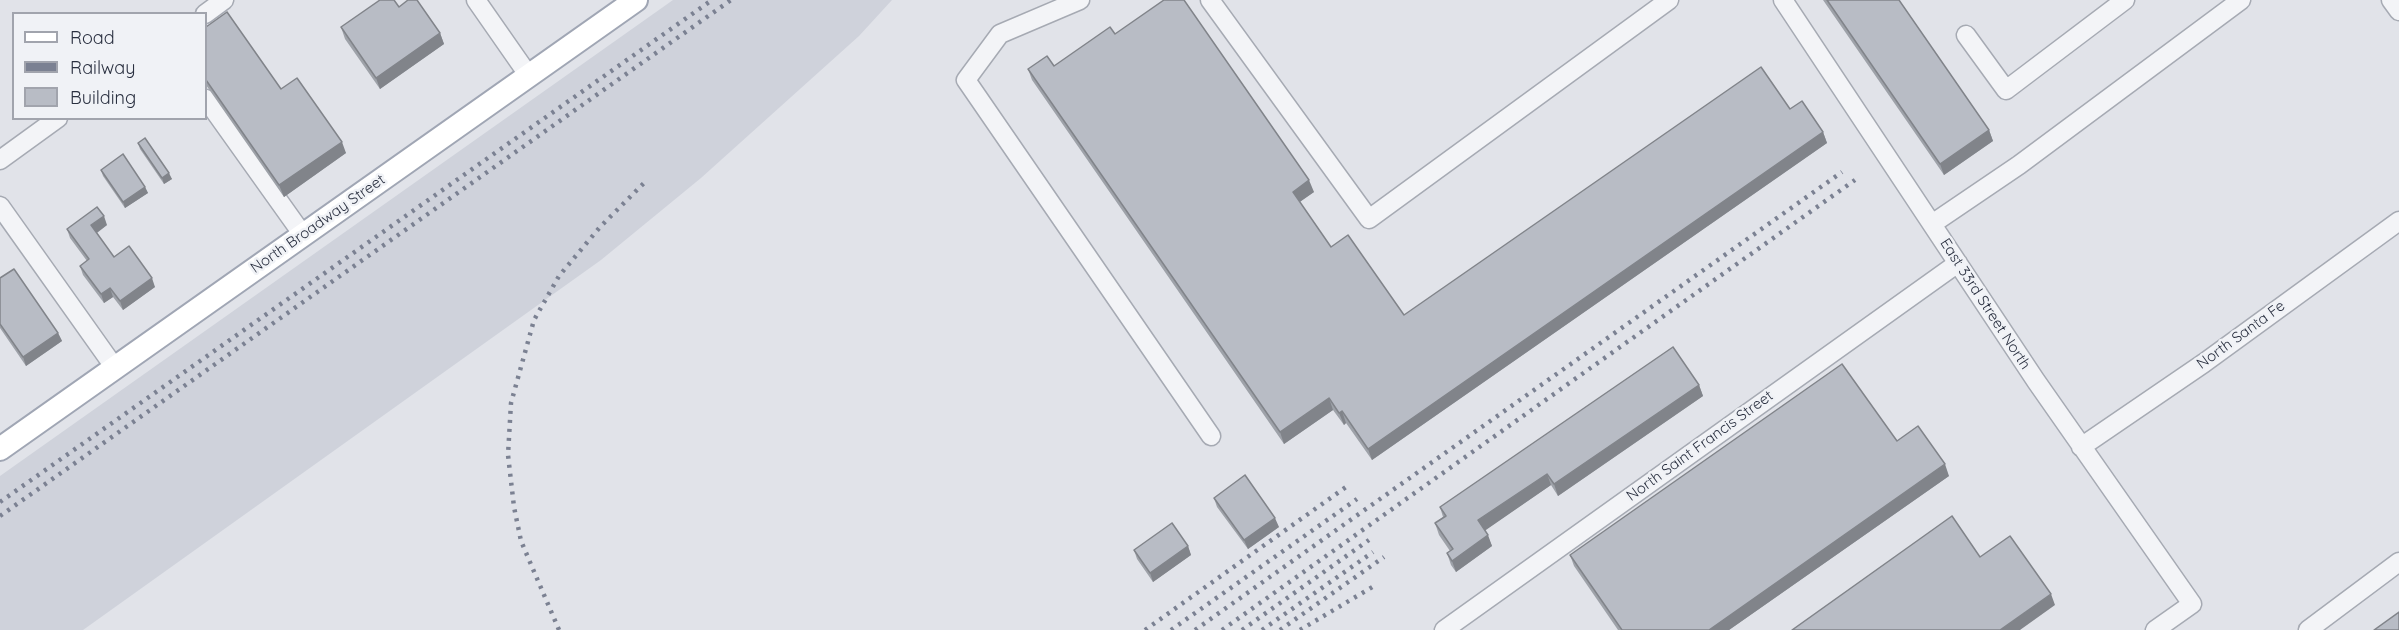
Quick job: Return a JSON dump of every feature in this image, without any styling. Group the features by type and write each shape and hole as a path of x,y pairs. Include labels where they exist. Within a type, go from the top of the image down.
{"main road":[{"name":"North Broadway Street","path":"0,449 636,0"}],"street":[{"path":"207,13 224,0"},
{"path":"476,0 529,76"},
{"path":"1080,0 1000,34 966,80 1211,436"},
{"path":"1210,0 1369,219 1669,0"},
{"name":"East 33rd Street North","path":"1783,0 2081,447 2192,604 2155,630"},
{"path":"1966,35 2006,90 2125,0"},
{"path":"1932,224 2146,73 2241,0"},
{"path":"2391,0 2399,11"},
{"path":"207,100 303,235"},
{"path":"0,160 55,120"},
{"path":"0,206 115,368"},
{"name":"North Santa Fe","path":"2081,447 2204,363 2399,221"},
{"name":"North Saint Francis Street","path":"1444,630 1958,263"},
{"path":"2308,630 2399,562"}],"shaded area":[{"path":"673,0 892,0 859,36 701,178 601,260 83,630 0,630 0,476"}],"building":[{"path":"380,0 394,0 399,7 408,0 417,0 440,33 376,78 341,27"},
{"path":"1164,0 1184,0 1309,180 1293,192 1331,247 1348,235 1404,315 1761,67 1790,109 1802,101 1823,132 1368,449 1342,411 1339,413 1329,398 1280,432 1028,69 1047,56 1054,66 1110,27 1115,34"},
{"path":"1827,0 1899,0 1989,130 1940,164"},
{"path":"227,12 281,89 297,78 342,142 279,185 207,81 207,26"},
{"path":"145,138 169,173 162,178 138,143"},
{"path":"123,154 145,187 123,202 101,170"},
{"path":"97,207 104,216 91,225 114,257 129,246 152,278 120,301 110,288 101,294 80,266 89,259 67,229"},
{"path":"14,269 58,333 23,357 0,324 0,278"},
{"path":"1673,347 1699,385 1554,484 1547,474 1478,520 1488,535 1452,561 1447,553 1453,549 1435,523 1446,516 1440,507"},
{"path":"1842,364 1897,441 1918,426 1945,464 1709,630 1622,630 1570,555"},
{"path":"1245,475 1275,518 1244,540 1214,498"},
{"path":"1952,516 1980,557 2010,536 2051,594 2000,630 1792,630"},
{"path":"1172,523 1188,546 1150,573 1134,550"},
{"path":"2399,612 2399,630 2374,630"}],"railway":[{"path":"0,502 712,0"},
{"path":"0,516 731,0"},
{"path":"1195,630 1842,172"},
{"path":"559,630 521,541 514,507 508,455 511,403 534,320 559,276 600,227 647,180"},
{"path":"1222,630 1855,180"},
{"path":"1145,630 1346,487"},
{"path":"1171,630 1357,499"},
{"path":"1242,630 1369,540"},
{"path":"1262,630 1373,552"},
{"path":"1280,630 1384,557"},
{"path":"1300,630 1374,586"}]}
